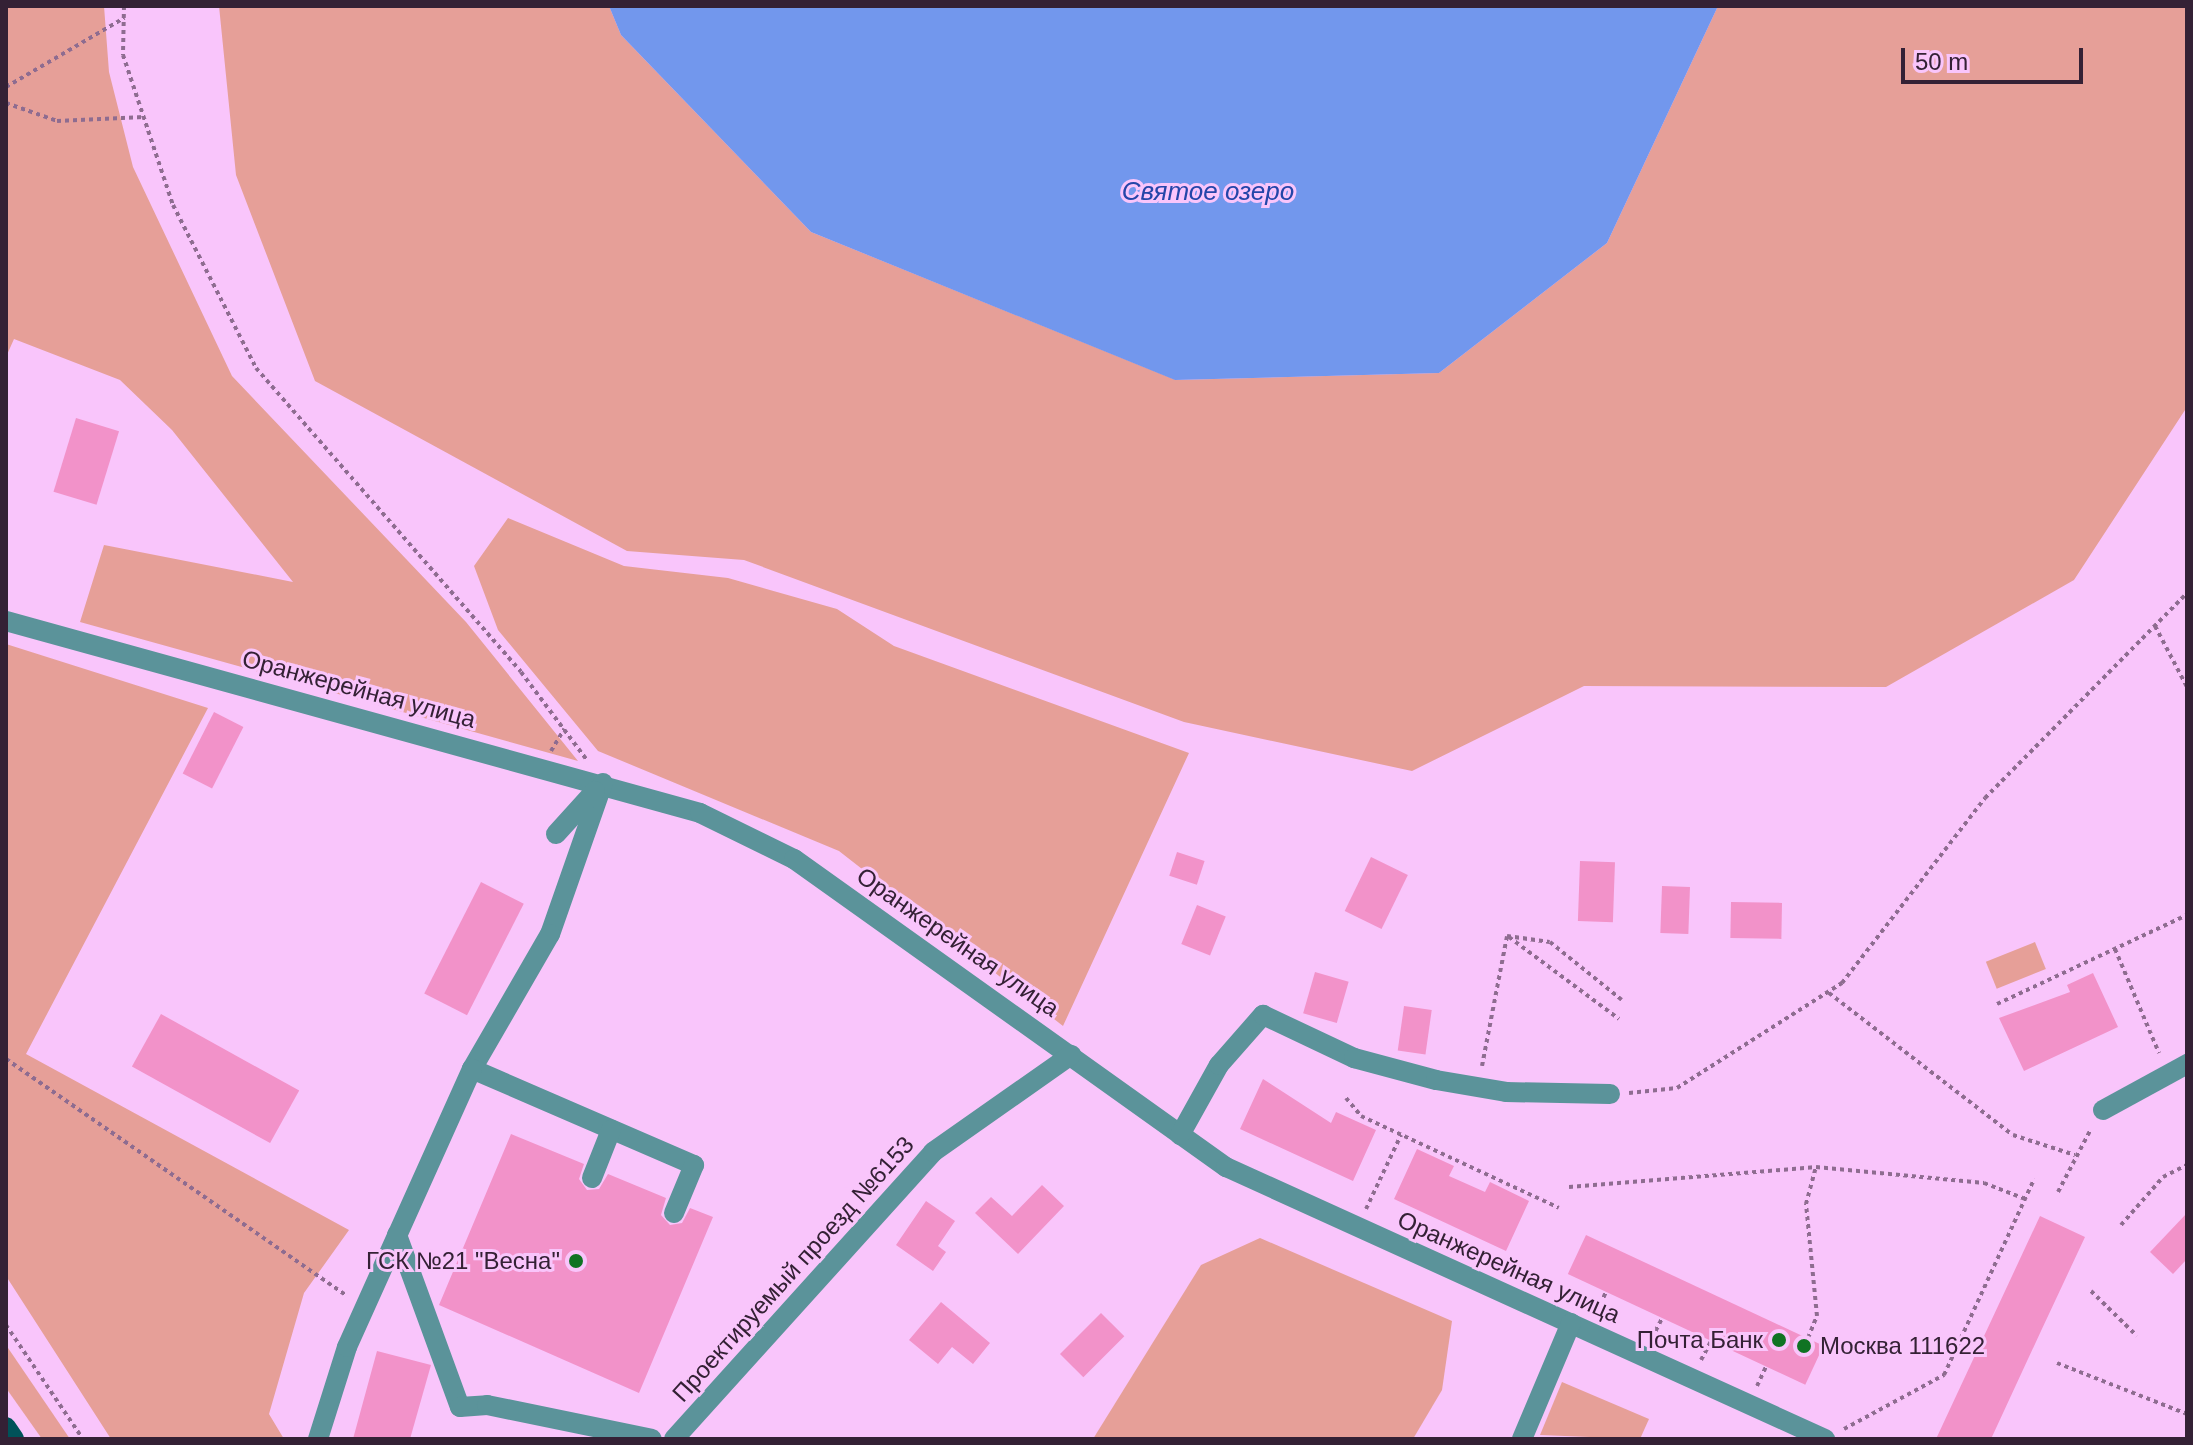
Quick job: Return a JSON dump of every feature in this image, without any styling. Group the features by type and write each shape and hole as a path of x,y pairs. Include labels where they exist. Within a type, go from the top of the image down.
{"main road":[{"path":"6,1427 14,1439"}],"street":[{"name":"Оранжерейная улица","path":"6,621 600,778 700,813 794,859 1226,1167 1830,1437"},
{"path":"556,834 600,778"},
{"path":"318,1439 364,1309 472,1069 550,934 600,778"},
{"path":"1180,1135 1219,1065 1263,1015 1354,1058 1478,1087 1610,1094"},
{"name":"Проектируемый проезд №6153","path":"674,1439 933,1152 1071,1055"},
{"path":"2103,1110 2187,1064"},
{"path":"472,1069 694,1165 674,1213"},
{"path":"592,1178 611,1130"},
{"path":"397,1235 460,1407 487,1405 651,1439"},
{"path":"1522,1439 1571,1323"}],"path":[{"path":"124,6 123,55 173,205 256,368 564,729 600,778"},
{"path":"6,87 124,18"},
{"path":"6,103 57,121 144,117"},
{"path":"1610,1094 1677,1088 1828,992 1985,798 2187,593"},
{"path":"2155,626 2187,687"},
{"path":"546,759 564,729"},
{"path":"1997,1004 2187,915"},
{"path":"1507,936 1550,942 1622,1000"},
{"path":"1507,936 1619,1019"},
{"path":"1478,1087 1507,936"},
{"path":"2115,949 2168,1075"},
{"path":"1828,992 2013,1135 2075,1155"},
{"path":"6,1059 364,1309"},
{"path":"1346,1098 1361,1116 1559,1208"},
{"path":"2058,1192 2075,1155 2103,1110"},
{"path":"1361,1218 1401,1135"},
{"path":"2121,1225 2163,1177 2187,1165"},
{"path":"1808,1338 1817,1316 1806,1204 1816,1167"},
{"path":"1569,1187 1816,1167 1984,1183 2025,1199"},
{"path":"1830,1437 1944,1375 2034,1179"},
{"path":"2091,1291 2137,1336"},
{"path":"1592,1322 1606,1292"},
{"path":"1647,1347 1662,1318"},
{"path":"6,1325 83,1439"},
{"path":"1696,1369 1711,1341"},
{"path":"2057,1363 2187,1414"},
{"path":"1753,1394 1766,1367"}],"shaded area":[{"path":"6,6 104,6 109,72 133,167 232,376 466,622 578,761 80,622 104,545 293,582 172,430 120,380 14,339 6,357"},
{"path":"219,6 609,6 621,35 811,232 1176,380 1439,373 1607,243 1718,6 2187,6 2187,407 2074,580 1886,687 1584,686 1412,771 1184,722 744,560 627,551 315,381 236,175"},
{"path":"508,518 624,566 728,578 837,609 894,646 1189,753 1063,1026 839,851 598,751 498,630 474,566"},
{"path":"6,644 208,708 26,1054 349,1230 304,1293 269,1414 284,1439 111,1439 6,1276"},
{"path":"2035,942 2046,969 1997,989 1986,962"},
{"path":"1260,1238 1452,1321 1442,1390 1413,1439 1093,1439 1201,1265"},
{"path":"6,1345 70,1439 42,1439 6,1388"},
{"path":"1562,1382 1649,1419 1640,1439 1540,1435"}],"water":[{"name":"Святое озеро","path":"609,6 1718,6 1607,243 1439,373 1175,380 811,232 621,35"}],"building":[{"path":"76,418 119,431 97,505 53,492"},
{"path":"214,712 243,727 212,788 183,773"},
{"path":"1177,852 1205,861 1197,885 1169,876"},
{"path":"1371,857 1408,875 1382,929 1345,911"},
{"path":"1580,861 1615,862 1613,922 1578,921"},
{"path":"481,882 524,904 467,1015 424,993"},
{"path":"1662,886 1690,887 1688,934 1660,933"},
{"path":"1731,902 1782,903 1781,939 1730,938"},
{"path":"1197,905 1226,917 1210,956 1181,944"},
{"path":"1315,972 1349,982 1337,1023 1303,1013"},
{"path":"2093,973 2118,1027 2024,1071 1999,1018 2070,992 2067,985"},
{"path":"1404,1006 1432,1010 1425,1054 1398,1051"},
{"path":"161,1014 299,1091 270,1143 132,1066"},
{"path":"1263,1079 1331,1123 1336,1112 1376,1130 1353,1181 1240,1129"},
{"name":"ГСК №21 \"Весна\"","path":"511,1134 584,1164 579,1179 587,1190 599,1189 608,1174 666,1198 661,1215 670,1225 682,1223 690,1208 713,1217 639,1393 439,1305"},
{"path":"1417,1149 1454,1166 1449,1176 1485,1192 1490,1182 1529,1201 1506,1251 1394,1199"},
{"path":"1042,1185 1064,1206 1018,1254 975,1213 991,1197 1012,1216"},
{"path":"926,1201 955,1221 938,1246 946,1252 933,1271 896,1245"},
{"path":"2187,1213 2187,1259 2173,1274 2150,1252"},
{"path":"2040,1216 2085,1237 1991,1439 1936,1439"},
{"path":"1586,1235 1823,1346 1805,1385 1568,1274"},
{"path":"941,1302 990,1343 973,1364 952,1347 938,1364 909,1340"},
{"path":"1101,1313 1124,1336 1083,1377 1060,1354"},
{"path":"377,1351 431,1365 410,1439 353,1439"}],"place":[{"name":"ГСК №21 \"Весна\"","path":"576,1261"},
{"name":"Почта Банк","path":"1779,1340"},
{"name":"Москва 111622","path":"1804,1346"}]}
